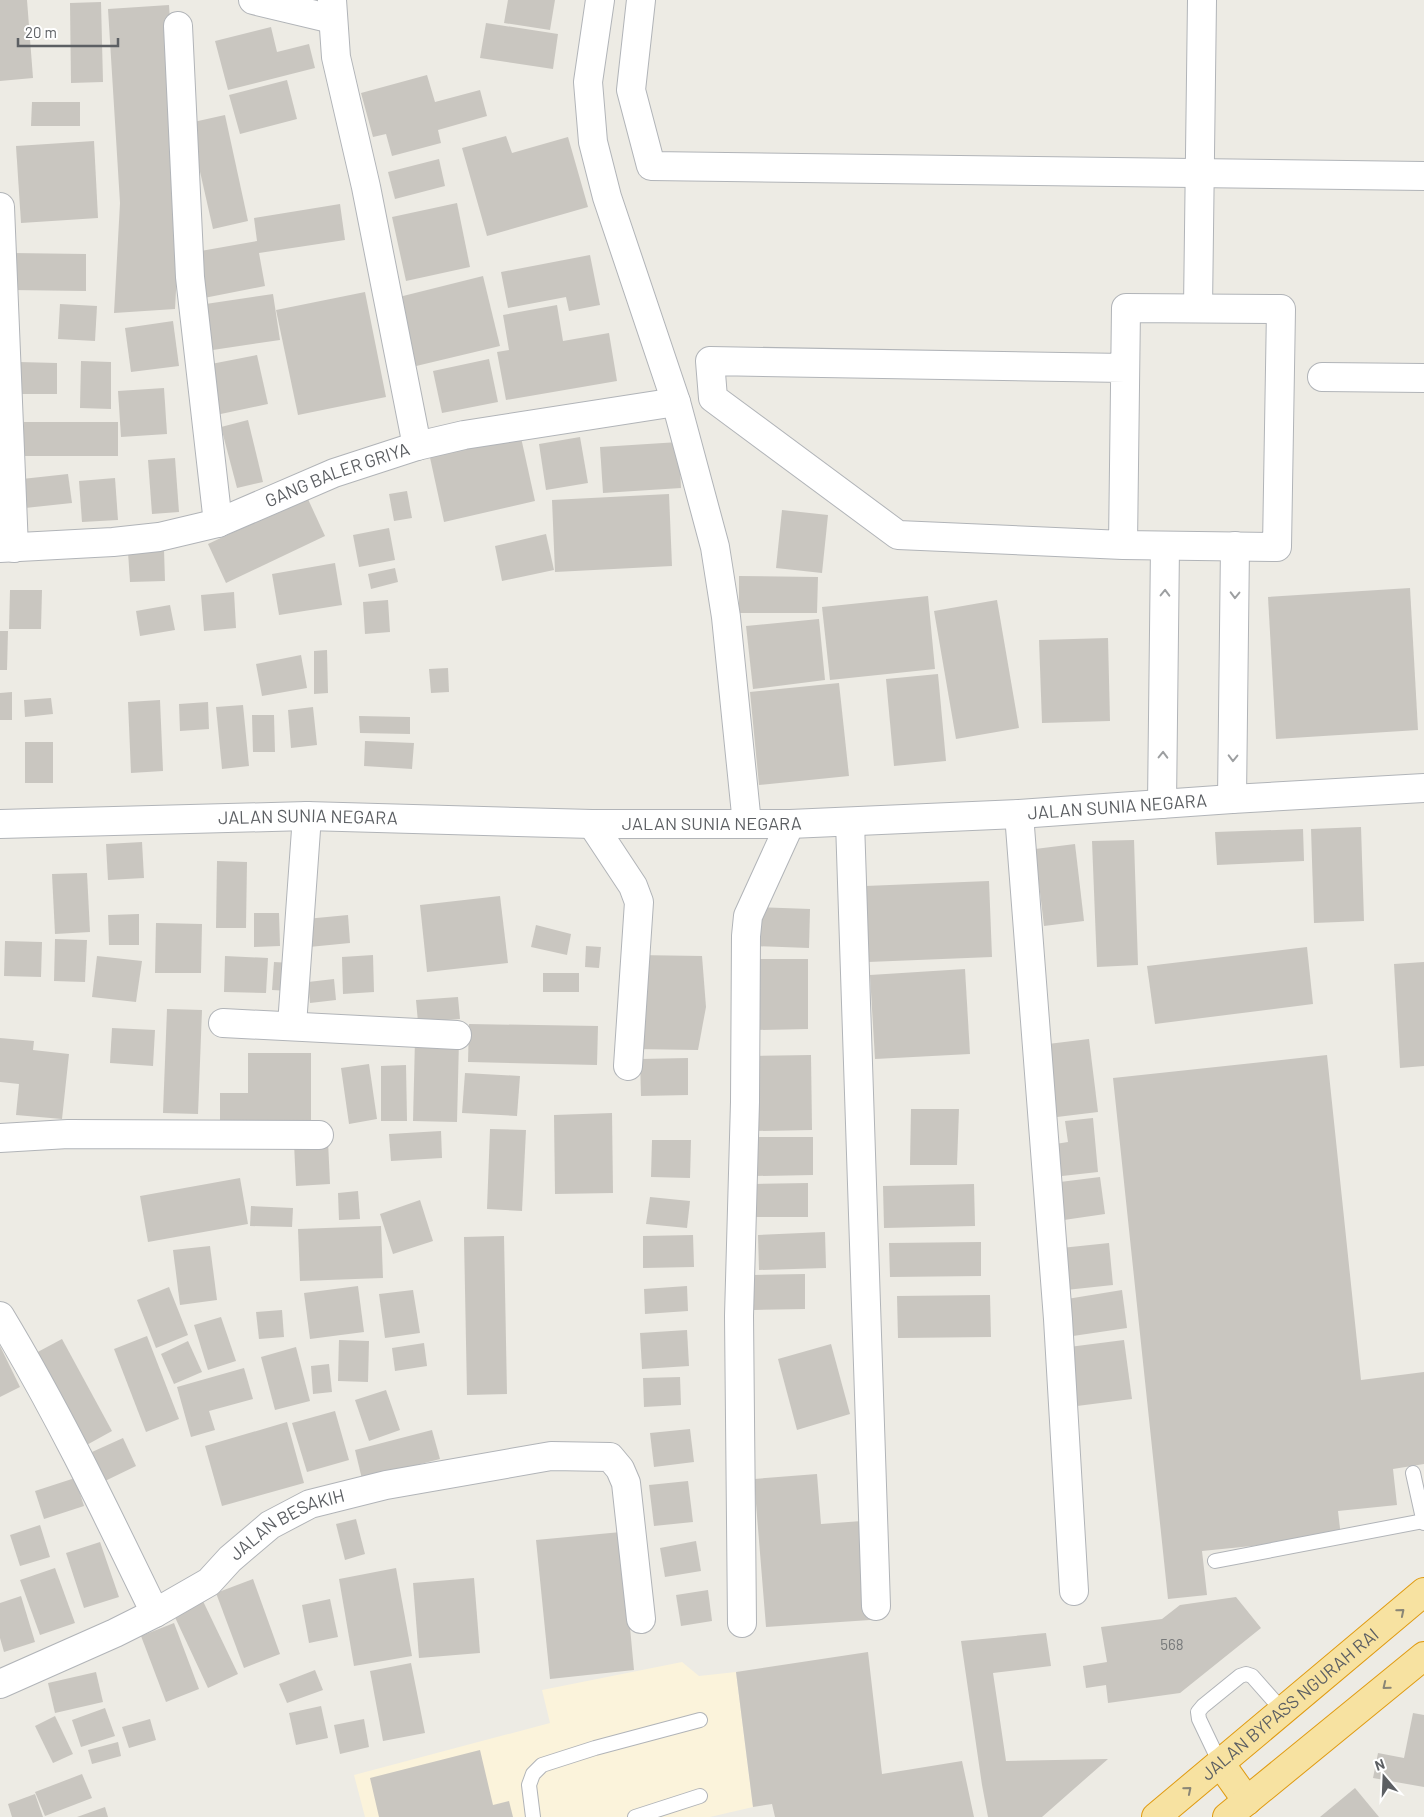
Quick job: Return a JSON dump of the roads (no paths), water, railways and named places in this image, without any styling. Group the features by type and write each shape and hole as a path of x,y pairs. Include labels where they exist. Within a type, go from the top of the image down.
{"highway":[{"name":"JALAN BYPASS NGURAH RAI","path":"1156,1817 1424,1592"},
{"path":"1220,1764 1237,1809 1424,1656"}],"street":[{"path":"253,0 332,15 336,57 366,187 417,446"},
{"path":"600,0 588,82 593,142 607,197 676,402 715,547 726,616 747,824"},
{"path":"641,0 631,90 651,166 1424,176"},
{"path":"1198,308 1202,0"},
{"path":"178,26 190,277 218,523"},
{"path":"0,207 7,548"},
{"path":"1123,545 1126,308 1281,309 1278,547 1123,545 898,535 713,398 710,361 1125,368"},
{"path":"1322,377 1424,378"},
{"name":"GANG BALER GRIYA","path":"7,548 113,542 159,537 218,523 334,473 417,446 464,435 676,402"},
{"path":"1162,804 1166,546"},
{"path":"1232,798 1235,546"},
{"name":"JALAN SUNIA NEGARA","path":"0,824 307,816 592,824 790,824 1019,814 1232,798 1424,788"},
{"path":"1019,814 1058,1319 1074,1591"},
{"path":"292,1025 307,816"},
{"path":"850,822 876,1606"},
{"path":"592,824 633,886 639,902 628,1066"},
{"path":"742,1622 739,1316 746,1102 746,936 748,916 790,824"},
{"path":"223,1023 292,1025 457,1035"},
{"path":"0,1138 68,1134 319,1135"},
{"path":"0,1316 31,1368 94,1486 155,1614"},
{"name":"JALAN BESAKIH","path":"0,1684 155,1614 209,1582 230,1559 270,1524 310,1504 386,1485 551,1456 610,1457 620,1468 626,1483 641,1619"}],"lane":[{"path":"1215,1561 1423,1522 1413,1474"},
{"path":"1220,1764 1199,1720 1198,1712 1203,1706 1240,1676 1246,1674 1252,1676 1283,1711"},
{"path":"533,1817 529,1785 532,1774 542,1765 596,1748 700,1720"},
{"path":"635,1817 700,1796"}]}
